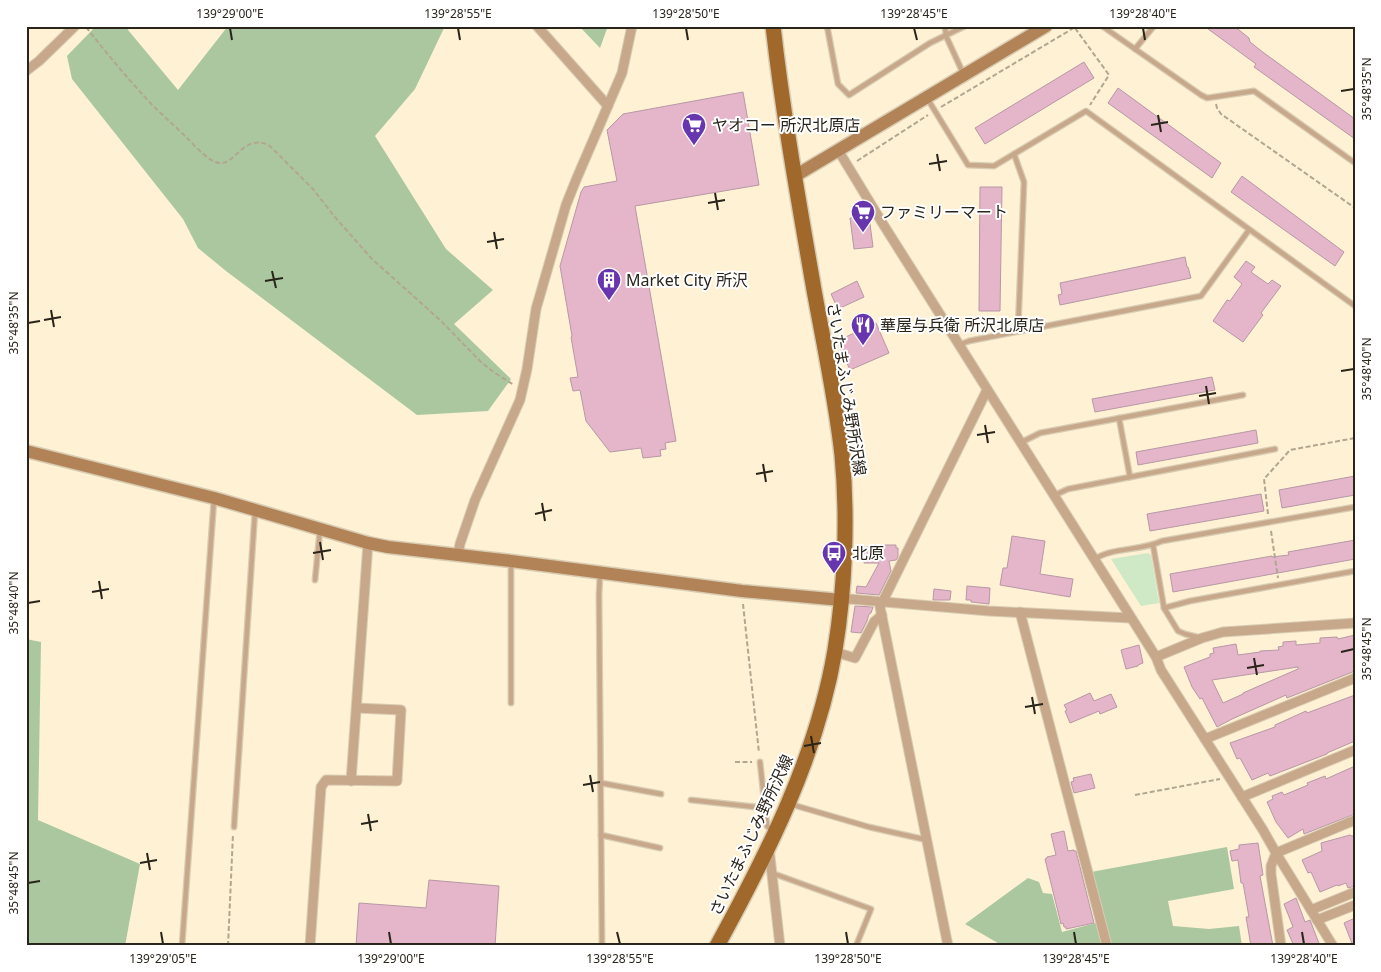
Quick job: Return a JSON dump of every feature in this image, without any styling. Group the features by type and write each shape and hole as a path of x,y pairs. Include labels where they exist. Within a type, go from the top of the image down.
{"main road":[{"name":"さいたまふじみ野所沢線","path":"717,946 789,803 811,746 835,652 841,600 844,531 842,458 778,74 772,26"}],"street":[{"path":"537,26 608,106"},
{"path":"458,554 475,500 510,423 522,390 536,309 566,205 622,73 632,26"},
{"path":"795,176 1046,26"},
{"path":"26,71 39,61 70,28"},
{"path":"838,150 1020,443 1156,657 1161,670 1229,776 1333,946"},
{"path":"948,946 880,606 987,390"},
{"path":"26,451 214,498 368,543 405,550 458,554 742,591 952,608 1130,618"},
{"path":"351,780 368,543"},
{"path":"1020,612 1107,946"},
{"path":"835,652 855,658 874,622 882,614"},
{"path":"1156,657 1222,632 1355,623"},
{"path":"1205,739 1355,678"},
{"path":"310,946 321,786 326,780 397,782 401,710 357,708"},
{"path":"1242,797 1355,750"},
{"path":"1281,946 1271,874 1271,866 1276,853 1355,820"},
{"path":"772,839 772,873 780,946"},
{"path":"1311,910 1355,892"},
{"path":"1318,920 1355,905"}],"lane":[{"path":"827,26 838,84 849,94 930,43 965,26"},
{"path":"946,26 946,36 963,75"},
{"path":"1102,26 1201,96 1207,98 1254,91 1355,163"},
{"path":"1135,49 1154,26"},
{"path":"926,97 936,110 968,165 994,166 1086,111 1355,306"},
{"path":"1014,154 1024,182 1018,331"},
{"path":"959,345 969,340 1201,296 1249,230"},
{"path":"1020,443 1040,433 1243,395"},
{"path":"1119,418 1130,477"},
{"path":"1054,496 1068,489 1275,449"},
{"path":"182,946 214,498"},
{"path":"1094,560 1103,554 1153,545 1162,541 1355,507"},
{"path":"234,827 255,510"},
{"path":"315,580 320,528"},
{"path":"1153,545 1164,608 1178,631 1202,638"},
{"path":"511,561 511,703"},
{"path":"1164,608 1190,601 1355,571"},
{"path":"601,572 599,615 602,946"},
{"path":"760,762 766,826 772,839"},
{"path":"601,783 661,794"},
{"path":"691,800 765,808"},
{"path":"789,803 869,827 927,840"},
{"path":"601,835 660,848"},
{"path":"772,873 871,909 856,946"}],"path":[{"path":"86,26 143,95 214,162 226,163 248,145 254,143 265,143 270,146 313,190 372,259 440,320 482,363 522,390"},
{"path":"855,162 936,110 1076,27 1109,75 1086,111"},
{"path":"1214,96 1216,108 1221,114 1355,208"},
{"path":"1280,585 1269,522 1264,478 1290,450 1355,438"},
{"path":"734,762 760,762 742,591"},
{"path":"1134,795 1223,779 1229,776"},
{"path":"228,946 234,827"}],"green space":[{"path":"96,26 129,26 128,30 178,90 228,26 445,26 415,89 375,136 446,249 493,290 454,324 511,379 488,411 417,415 198,248 183,219 72,79 67,56"},
{"path":"579,26 608,26 600,48"},
{"path":"1148,553 1151,555 1159,603 1141,606 1111,559"},
{"path":"26,639 41,642 38,820 140,864 125,946 26,946"},
{"path":"1227,847 1234,889 1168,901 1173,926 1209,929 1239,926 1242,946 1003,946 965,924 1028,878 1039,882 1043,893 1052,894 1062,932 1103,921 1091,872"}],"building":[{"path":"1204,26 1234,26 1264,53 1355,119 1355,139 1254,67 1256,64"},
{"path":"1084,62 1094,78 985,144 975,128"},
{"path":"1118,88 1221,163 1212,178 1108,103"},
{"name":"Market City 所沢","path":"743,92 759,185 635,206 676,441 665,443 666,449 660,450 661,456 643,458 641,448 610,452 586,421 580,390 573,391 570,378 578,377 560,266 581,192 584,187 617,181 607,130 623,114"},
{"path":"1242,176 1344,252 1335,266 1231,192"},
{"path":"980,187 1002,187 1000,311 979,311"},
{"path":"869,216 873,247 854,249 850,218"},
{"path":"1185,257 1191,278 1060,305 1058,295 1062,294 1060,283"},
{"path":"1246,261 1255,267 1251,272 1268,284 1272,280 1281,286 1243,342 1213,321 1227,300 1230,301 1242,284 1234,277"},
{"path":"857,281 864,297 838,309 831,294"},
{"name":"華屋与兵衛 所沢北原店","path":"876,323 889,353 850,370 837,341"},
{"path":"1212,377 1215,390 1095,412 1092,399"},
{"path":"1256,430 1258,443 1138,465 1136,452"},
{"path":"1355,476 1355,495 1282,508 1279,490"},
{"path":"1261,494 1264,511 1150,531 1147,514"},
{"path":"1012,536 1045,541 1040,574 1073,579 1070,597 1000,585 1003,568 1007,568"},
{"path":"1355,540 1355,559 1173,592 1170,574 1272,556 1289,555 1288,552"},
{"path":"877,545 896,545 898,557 896,560 889,561 891,571 879,595 856,593 857,586 866,587 879,563 864,563 864,547 877,547"},
{"path":"967,586 990,588 989,604 966,600"},
{"path":"934,589 951,591 950,600 933,600"},
{"path":"855,606 873,607 861,633 851,632"},
{"path":"1355,635 1355,671 1287,698 1286,695 1217,727 1202,698 1200,699 1192,687 1184,667 1210,657 1210,654 1214,653 1213,648 1236,644 1238,655 1279,650 1278,647 1283,646 1283,642 1296,641 1296,645 1320,643 1320,638 1337,637 1338,639","holes":["1298,667 1298,669 1223,703 1212,680"]},
{"path":"1139,645 1143,663 1126,669 1121,650"},
{"path":"1090,693 1094,701 1111,694 1117,707 1100,714 1099,711 1070,723 1064,705"},
{"path":"1355,695 1355,741 1270,776 1268,773 1252,780 1240,758 1237,759 1230,743 1275,727 1275,725 1306,711 1307,713"},
{"path":"1355,766 1355,814 1304,834 1303,829 1288,838 1276,822 1267,802 1273,799 1272,796 1282,792 1284,795 1308,785 1307,783 1325,776 1326,779"},
{"path":"1091,774 1095,788 1074,793 1071,782 1074,781 1073,778"},
{"path":"1064,831 1068,851 1076,851 1094,923 1066,929 1063,923 1061,924 1045,859 1056,855 1051,834"},
{"path":"1355,835 1355,886 1348,888 1346,883 1320,892 1311,872 1308,873 1302,860 1322,851 1321,843"},
{"path":"1258,843 1263,875 1260,876 1273,946 1251,946 1246,917 1249,917 1238,860 1232,861 1230,851 1239,849 1239,845"},
{"path":"429,880 499,886 495,946 356,946 359,903 426,908"},
{"path":"1296,898 1305,922 1310,920 1320,946 1294,946 1287,930 1293,927 1284,904"},
{"path":"1355,918 1355,946 1353,946 1344,923"}],"place":[{"name":"ヤオコー 所沢北原店","path":"694,146"},
{"name":"ファミリーマート","path":"863,233"},
{"name":"Market City 所沢","path":"609,301"},
{"name":"華屋与兵衛 所沢北原店","path":"863,346"},
{"name":"北原","path":"834,574"}]}
